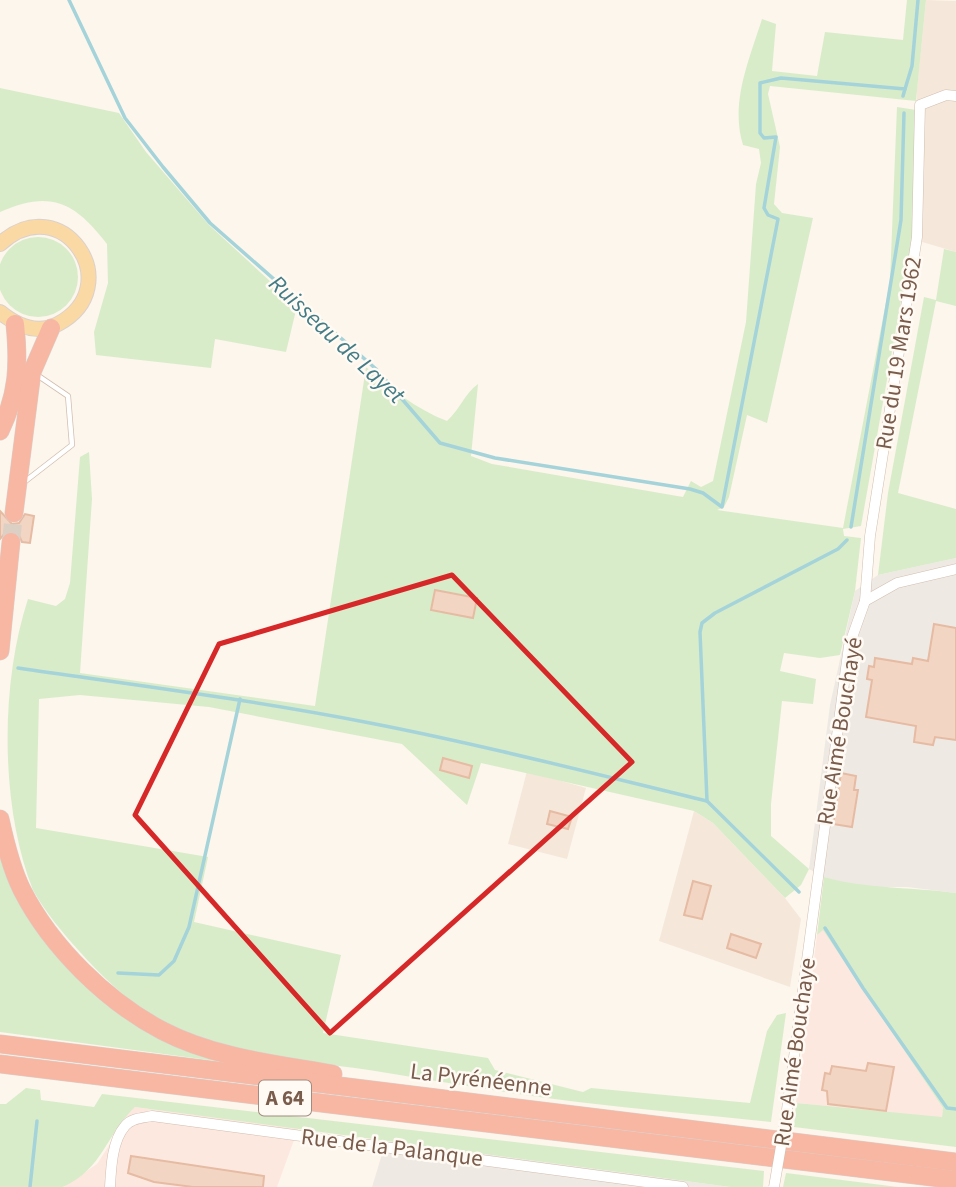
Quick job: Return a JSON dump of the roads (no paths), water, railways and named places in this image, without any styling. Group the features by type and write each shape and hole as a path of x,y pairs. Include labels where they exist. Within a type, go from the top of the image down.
{"highway":[{"path":"0,431 13,405 18,381 15,324"},
{"path":"14,513 32,372 51,328"},
{"path":"0,651 11,542"},
{"path":"0,819 5,844 22,890 53,937 90,978 136,1015 165,1032 194,1044 247,1059 365,1080 382,1091"},
{"name":"La Pyrénéenne","path":"0,1044 956,1162"},
{"name":"La Pyrénéenne","path":"0,1064 956,1180"}],"main road":[{"path":"0,244 13,233 32,226 46,227 67,236 83,252 90,276 86,298 76,312 51,328 32,329 15,324 0,312"}],"street":[{"name":"Rue du 19 Mars 1962","path":"865,601 870,536 917,237 920,105 938,97 956,96"},
{"path":"865,601 897,583 956,569"},
{"name":"Rue Aimé Bouchayé","path":"813,917 849,646 865,601"},
{"name":"Rue Aimé Bouchaye","path":"774,1187 813,917"},
{"name":"Rue de la Palanque","path":"110,1187 117,1141 125,1125 132,1120 152,1116 683,1187"}],"lane":[{"path":"16,488 72,445 68,396 32,372"}],"waterway":[{"name":"Ruisseau de Layet","path":"69,0 125,118 163,167 210,223 376,369 440,443 495,458 690,489 703,493 722,507 778,219 768,215 764,208 776,137 764,138 760,133 760,83 781,78 905,89 903,96"},
{"path":"905,89 912,66 918,0"},
{"path":"851,527 901,220 904,113"},
{"path":"707,801 700,632 702,623 715,613 838,549 847,540"},
{"path":"18,668 238,700 370,723 497,750 707,801"},
{"path":"118,973 159,975 174,961 189,927 240,699"},
{"name":"Ruisseau de Layet","path":"707,801 799,892"},
{"name":"Ruisseau de Layet","path":"825,928 863,988 947,1108 956,1109"},
{"path":"30,1187 37,1121"}],"tunnel":[{"path":"11,542 14,513"}]}
